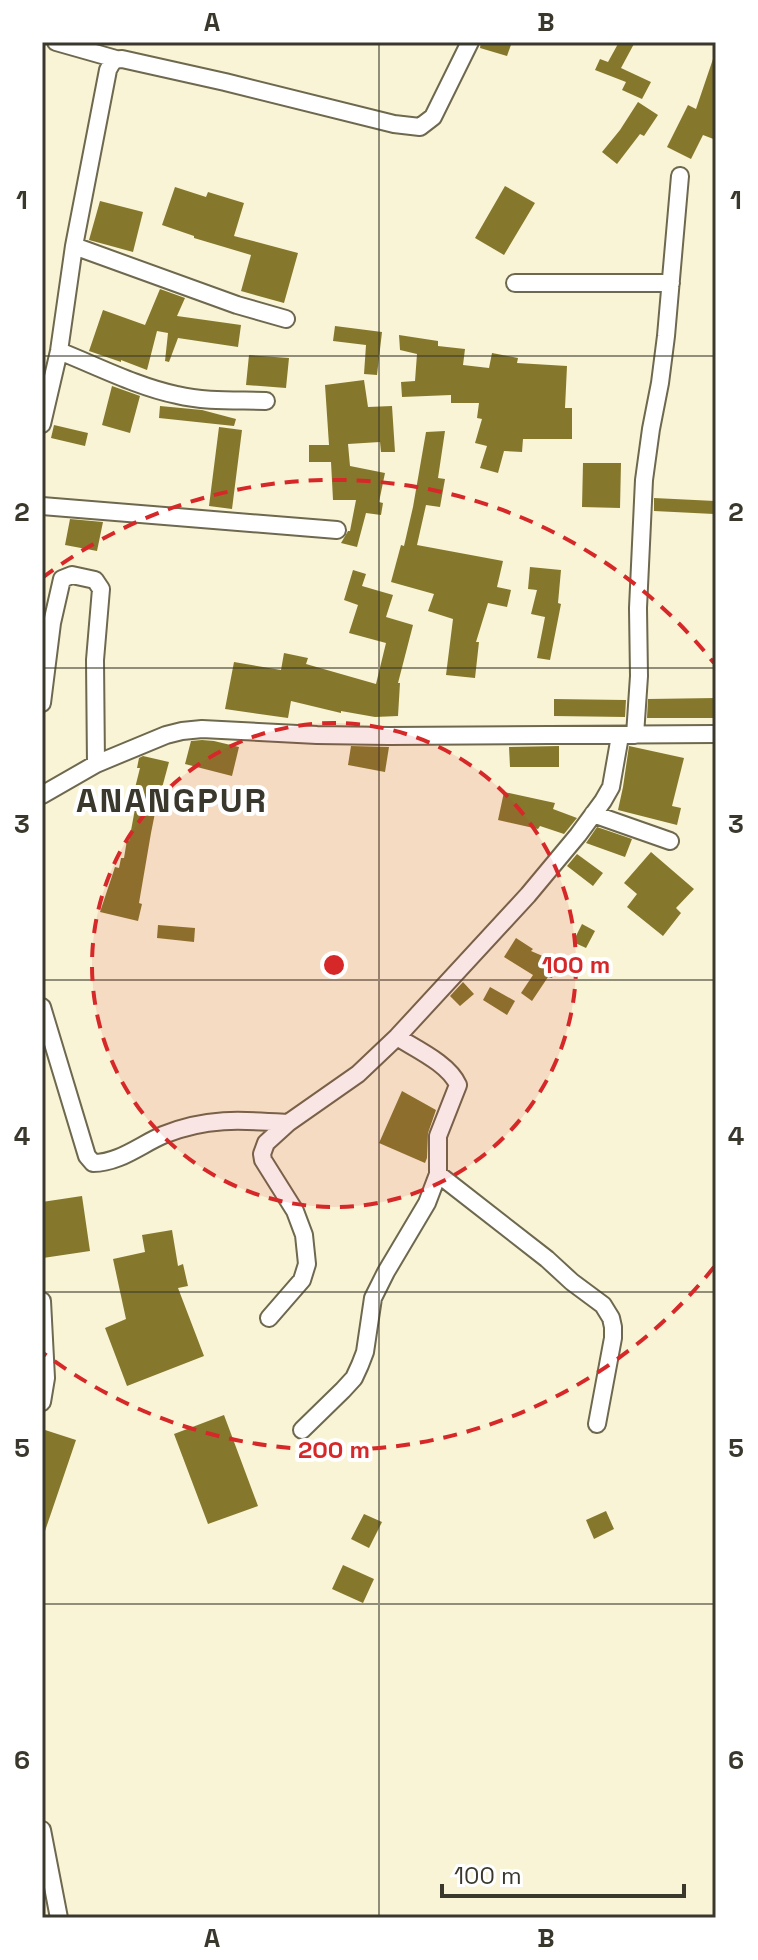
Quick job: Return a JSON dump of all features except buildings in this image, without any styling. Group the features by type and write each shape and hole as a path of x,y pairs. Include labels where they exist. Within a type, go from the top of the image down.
{"street":[{"path":"67,44 116,59 225,82 394,124 420,127 433,117 470,42"},
{"path":"42,424 59,351 74,246 108,70 116,59"},
{"path":"269,1318 302,1280 307,1264 304,1235 295,1211 263,1160 266,1143 288,1123 358,1074 397,1037 528,895 611,787 627,735 639,676 638,608 644,480 660,383 680,176"},
{"path":"74,246 237,305 286,319"},
{"path":"515,283 671,283"},
{"path":"59,351 178,396 266,401"},
{"path":"42,506 337,530"},
{"path":"42,703 60,583 68,575 95,580 101,589 95,660 96,764"},
{"path":"42,795 96,764 166,735 202,729 317,735 716,734"},
{"path":"593,814 670,841"},
{"path":"42,1007 87,1156 93,1163 117,1158 162,1136 205,1122 243,1120 288,1123"},
{"path":"302,1430 354,1378 365,1352 373,1298 427,1203 438,1174 438,1136 458,1085 451,1073 397,1037"},
{"path":"438,1174 608,1311 613,1338 597,1424"},
{"path":"42,1301 46,1357 42,1402"},
{"path":"42,1830 59,1918"}],"district":[{"name":"ANANGPUR","path":"172,800"}]}
